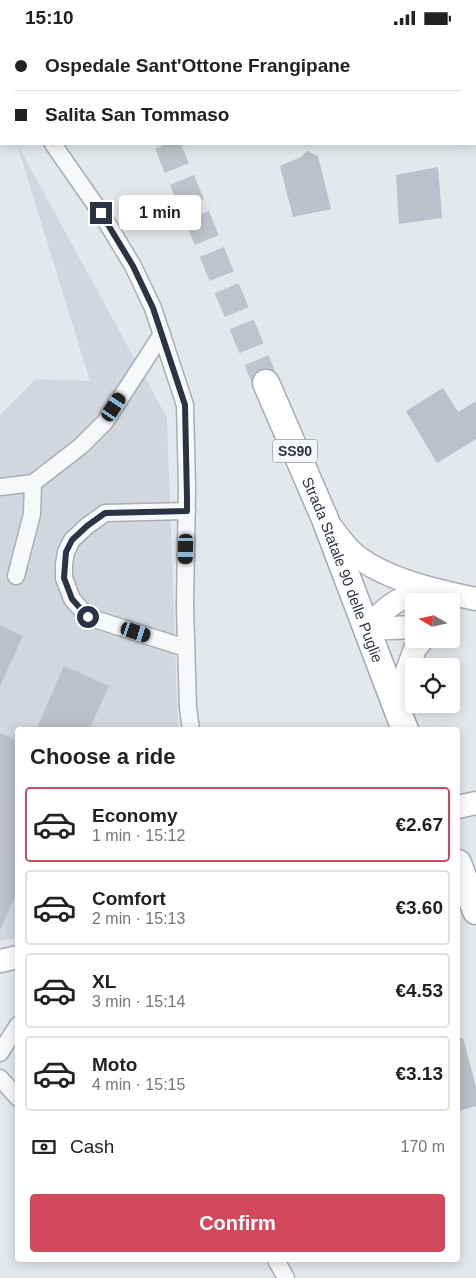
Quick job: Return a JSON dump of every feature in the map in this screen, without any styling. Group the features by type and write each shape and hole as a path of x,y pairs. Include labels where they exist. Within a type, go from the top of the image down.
{"main road":[{"name":"Strada Statale 90 delle Puglie","path":"266,383 324,519 404,727"},
{"path":"460,868 476,911"}],"street":[{"path":"54,145 101,213 133,266 153,308 185,405 187,511 186,648 191,727"},
{"path":"0,487 33,483 81,446 105,421 162,334"},
{"path":"16,576 32,514 33,483"},
{"path":"186,648 88,617 72,599 64,578 64,564 66,552 72,540 105,513 187,511"},
{"path":"324,519 350,550 382,571 435,590 473,599"},
{"path":"366,629 389,604 406,595 435,590"},
{"path":"460,607 473,599"},
{"path":"366,629 405,627"},
{"path":"395,703 416,648"},
{"path":"188,708 198,727"},
{"path":"460,807 476,803"},
{"path":"0,961 15,958"},
{"path":"0,1053 15,1030"},
{"path":"0,1078 15,1094"},
{"path":"277,1262 286,1278"}],"shaded area":[{"path":"17,145 167,418 178,727 15,727 15,938 0,941 0,415 36,379 90,381"}],"building":[{"path":"307,151 318,156 331,209 293,217 280,166 301,157"},
{"path":"438,167 442,218 399,224 396,175"},
{"path":"443,388 458,412 476,401 476,439 437,463 406,411"},
{"path":"0,625 23,636 0,686"},
{"path":"64,666 109,686 90,727 37,727"},
{"path":"0,733 15,740 15,897 0,930"},
{"path":"460,1038 463,1038 476,1087 476,1106 460,1110"}],"tunnel":[{"path":"167,145 266,383"}],"route":[{"path":"88,617 72,599 64,578 66,552 72,540 105,513 187,511 188,487 185,405 153,308 133,266 101,213"}]}
